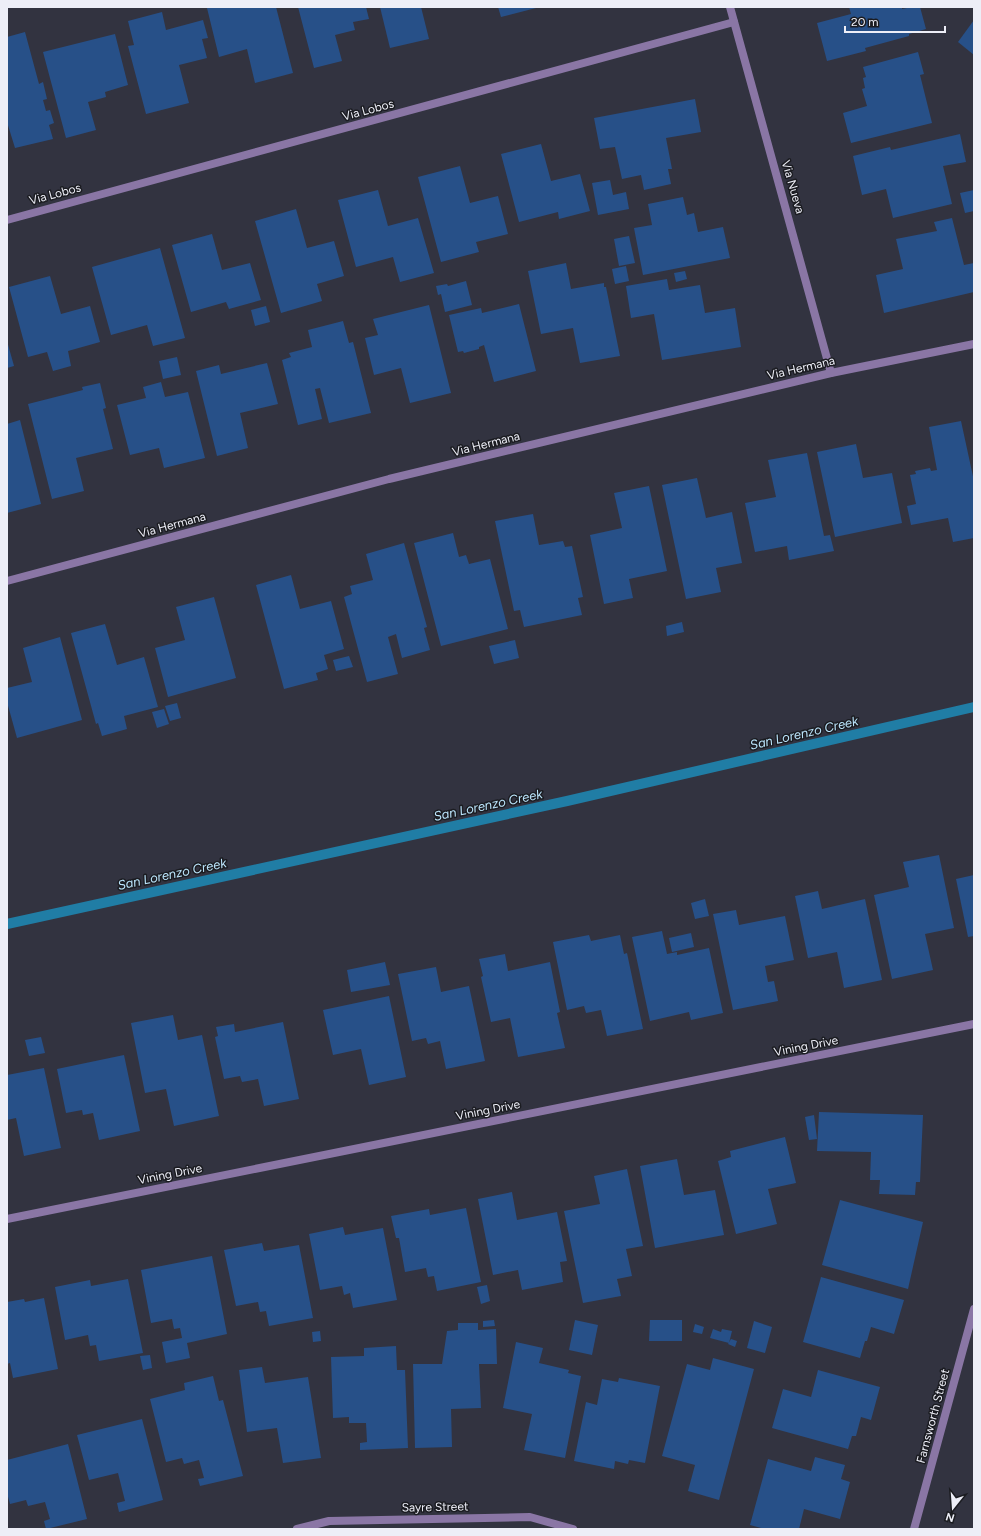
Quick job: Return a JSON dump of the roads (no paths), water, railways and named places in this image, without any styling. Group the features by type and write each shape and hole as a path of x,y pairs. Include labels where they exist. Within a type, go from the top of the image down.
{"street":[{"name":"Via Nueva","path":"730,7 831,373"},
{"name":"Via Lobos","path":"7,220 734,22"},
{"name":"Via Hermana","path":"7,581 389,479 831,373 974,344"},
{"name":"Vining Drive","path":"7,1219 974,1024"},
{"name":"Farnsworth Street","path":"914,1529 971,1334 974,1309"},
{"name":"Sayre Street","path":"297,1529 329,1521 530,1517 573,1529"}],"waterway":[{"name":"San Lorenzo Creek","path":"7,924 567,801 974,707"}]}
